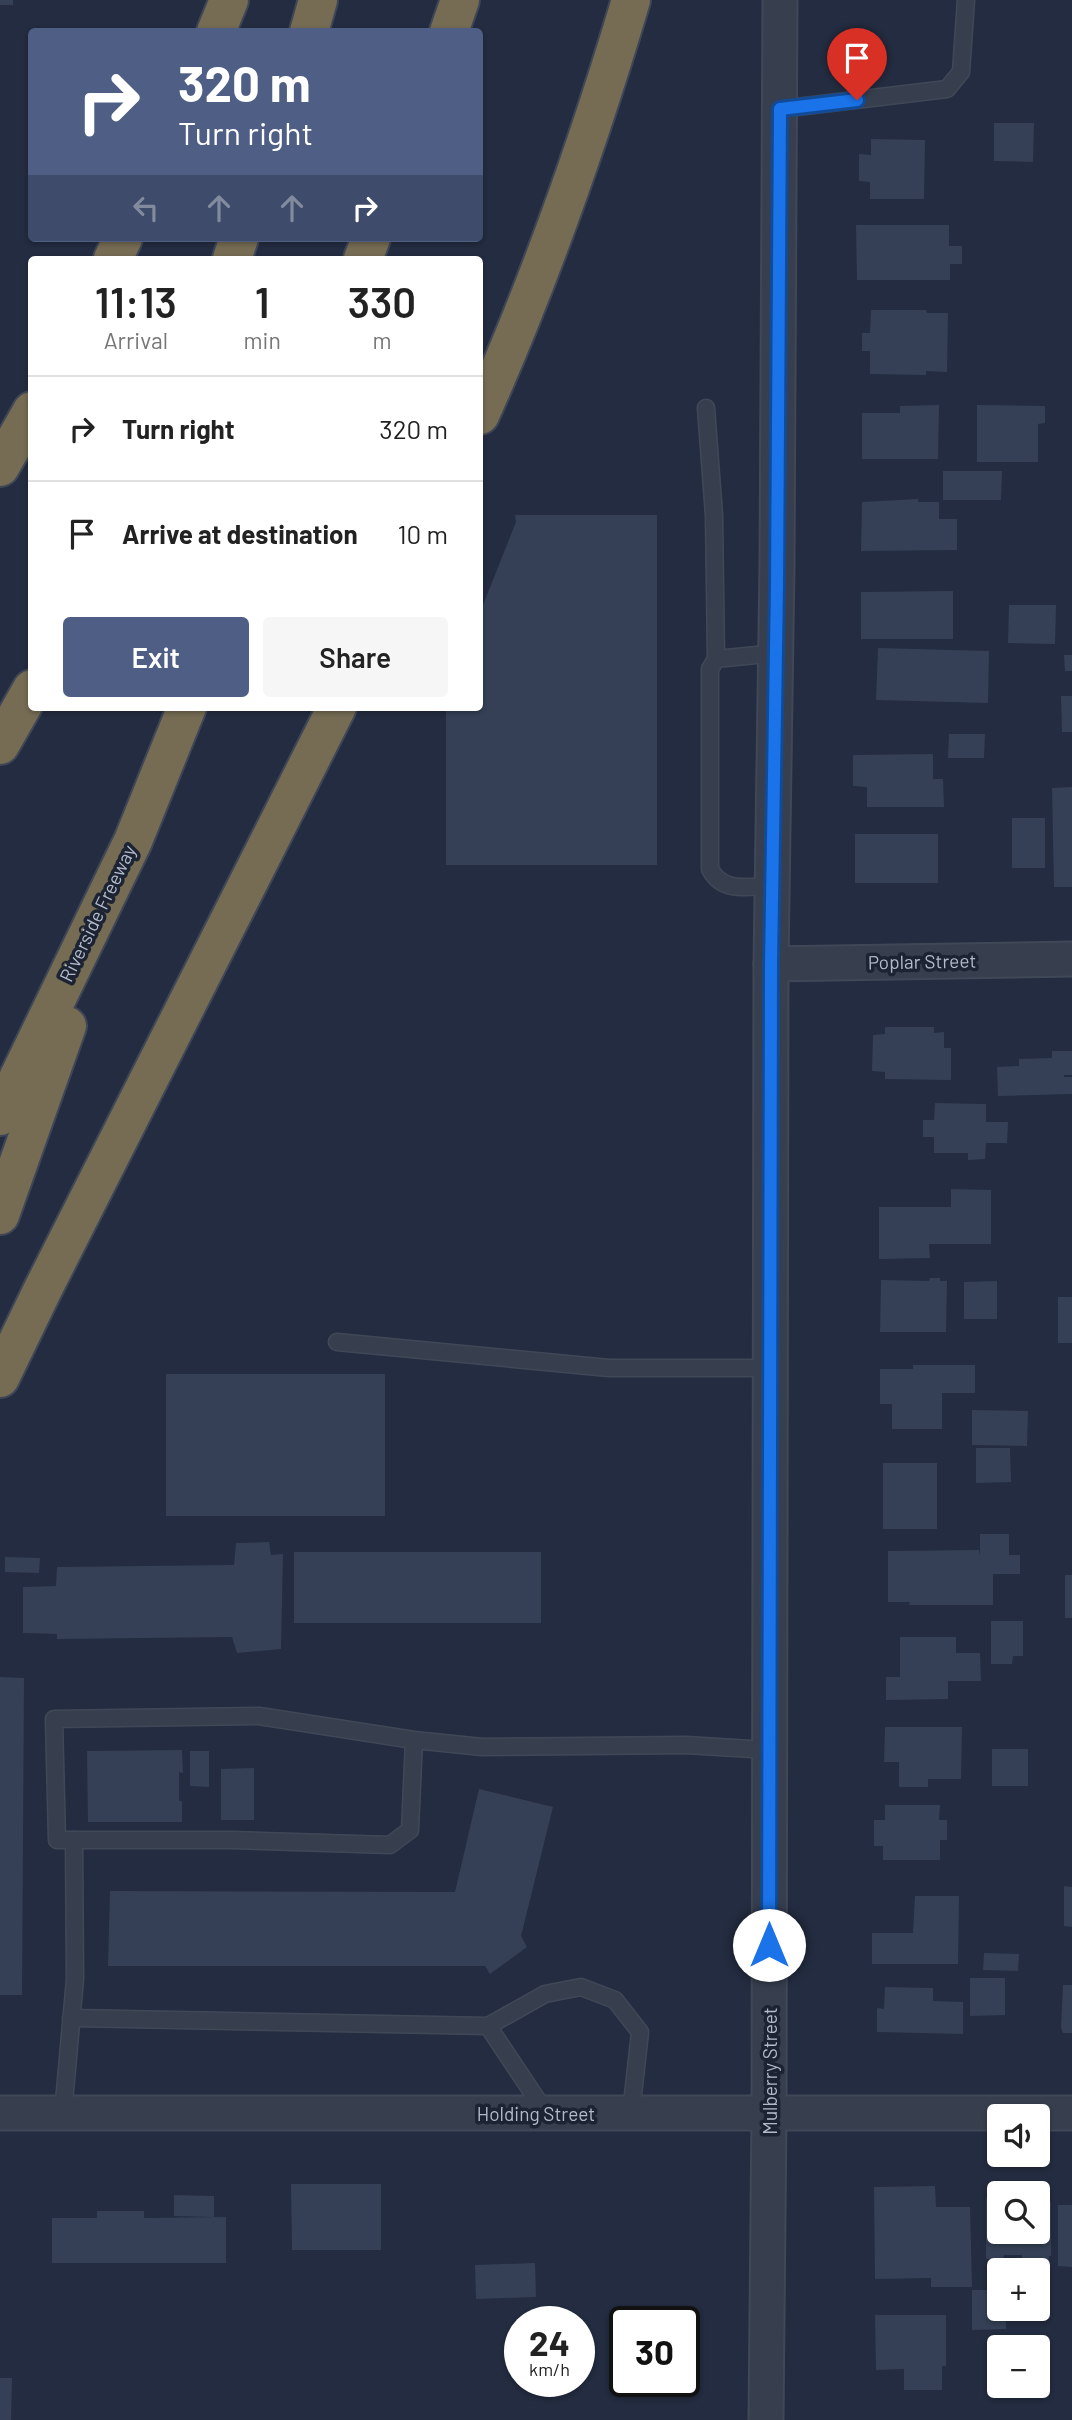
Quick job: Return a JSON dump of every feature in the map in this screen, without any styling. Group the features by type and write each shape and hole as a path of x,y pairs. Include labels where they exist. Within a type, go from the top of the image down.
{"highway":[{"path":"218,28 229,0"},
{"path":"310,28 318,0"},
{"path":"450,28 460,0"},
{"path":"483,407 555,227 631,0"},
{"path":"0,467 28,418"},
{"path":"0,745 28,696"},
{"name":"Riverside Freeway","path":"0,1116 132,841 185,711"},
{"path":"0,1377 335,711"},
{"path":"0,1215 132,841"}],"street":[{"name":"Mulberry Street","path":"766,2420 771,964 780,0"},
{"name":"Poplar Street","path":"771,964 1072,959"},
{"name":"Holding Street","path":"0,2113 1072,2113"}],"lane":[{"path":"780,109 947,89 961,72 966,0"},
{"path":"706,408 714,515 716,659 710,668 710,869 715,878 729,887 772,886"},
{"path":"716,659 776,653"},
{"path":"337,1342 609,1368 771,1368"},
{"path":"414,1740 410,1830 390,1845 233,1840 57,1840 54,1718 259,1716 482,1748 686,1745 770,1750"},
{"path":"63,2113 75,1979 74,1840"},
{"path":"71,2018 488,2026 545,1994 581,1987 615,2000 640,2032 631,2113"},
{"path":"488,2026 546,2113"}],"building":[{"path":"0,0 13,0 13,5 0,5"},
{"path":"994,123 1034,123 1033,162 994,161"},
{"path":"871,139 925,140 924,199 870,199 870,182 859,181 859,154 871,155"},
{"path":"856,225 949,225 949,246 962,246 962,264 950,264 950,280 857,280"},
{"path":"871,310 926,310 927,313 948,313 947,372 926,371 926,375 870,374 870,351 862,351 862,333 870,333"},
{"path":"939,405 938,459 862,459 862,413 900,413 900,406"},
{"path":"977,405 1045,406 1045,423 1038,424 1038,462 977,462"},
{"path":"943,471 1002,471 1001,500 943,500"},
{"path":"918,499 918,502 939,502 939,519 957,519 957,550 861,551 862,502"},
{"path":"515,515 657,515 657,865 446,865 446,711 483,711 483,605 516,522"},
{"path":"953,591 953,639 861,639 861,592"},
{"path":"1009,605 1056,605 1055,644 1008,643"},
{"path":"878,648 989,651 988,703 876,700"},
{"path":"1064,655 1072,655 1072,671 1065,671"},
{"path":"1061,696 1072,696 1072,732 1062,732"},
{"path":"949,734 985,734 984,758 948,758"},
{"path":"933,754 933,779 943,779 944,807 867,807 867,787 853,786 853,755"},
{"path":"1072,787 1072,887 1054,887 1052,788"},
{"path":"1012,818 1045,818 1045,868 1012,868"},
{"path":"855,834 938,834 938,883 855,883"},
{"path":"885,1027 934,1027 934,1033 944,1032 944,1048 951,1048 951,1080 885,1079 885,1072 872,1071 873,1035 885,1034"},
{"path":"1052,1051 1072,1051 1072,1075 1064,1077 1072,1077 1072,1094 998,1096 997,1067 1019,1066 1019,1059 1052,1058"},
{"path":"935,1103 986,1104 986,1122 1008,1122 1007,1143 986,1143 985,1159 968,1160 968,1153 934,1153 934,1137 923,1137 923,1120 934,1120"},
{"path":"951,1189 991,1190 991,1244 929,1244 930,1258 879,1259 879,1207 951,1207"},
{"path":"930,1278 947,1281 946,1332 880,1332 881,1280 929,1281"},
{"path":"997,1281 997,1319 964,1319 964,1282"},
{"path":"1058,1297 1072,1297 1072,1343 1058,1343"},
{"path":"913,1365 975,1365 975,1393 942,1393 942,1429 892,1429 892,1404 880,1404 880,1369 913,1369"},
{"path":"166,1374 385,1374 385,1516 166,1516"},
{"path":"972,1410 1028,1411 1027,1446 972,1445"},
{"path":"976,1448 1010,1448 1011,1482 976,1483"},
{"path":"883,1463 937,1463 937,1529 883,1529"},
{"path":"980,1534 1009,1534 1009,1555 1020,1555 1020,1574 993,1574 993,1605 909,1605 910,1602 888,1602 888,1551 979,1550 980,1556"},
{"path":"269,1542 271,1555 283,1554 281,1649 237,1653 232,1637 57,1639 57,1634 23,1633 23,1587 56,1586 57,1567 234,1565 236,1543"},
{"path":"294,1552 541,1552 541,1623 294,1623"},
{"path":"5,1557 40,1558 39,1573 5,1572"},
{"path":"1065,1575 1072,1575 1072,1618 1065,1618"},
{"path":"991,1621 1023,1621 1023,1656 1013,1656 1012,1664 991,1664"},
{"path":"900,1637 956,1637 956,1653 980,1653 981,1681 948,1681 948,1699 886,1700 886,1677 900,1677"},
{"path":"0,1677 24,1678 22,1995 0,1995"},
{"path":"885,1727 962,1727 961,1779 928,1779 928,1787 899,1787 899,1762 884,1762"},
{"path":"992,1749 1028,1749 1028,1786 992,1786"},
{"path":"182,1750 183,1773 179,1772 179,1801 182,1801 182,1822 88,1822 87,1751"},
{"path":"190,1751 209,1751 209,1787 190,1786"},
{"path":"254,1768 254,1820 221,1820 221,1769"},
{"path":"479,1789 553,1807 521,1936 527,1947 490,1974 485,1966 108,1966 110,1891 455,1892"},
{"path":"885,1805 940,1805 939,1820 947,1820 947,1840 940,1840 940,1860 883,1860 883,1846 874,1846 874,1820 885,1820"},
{"path":"1064,1886 1072,1887 1072,1927 1064,1926"},
{"path":"915,1896 959,1896 958,1964 872,1964 872,1933 913,1933"},
{"path":"984,1953 1019,1954 1018,1971 983,1970"},
{"path":"970,1978 1005,1978 1005,2015 970,2016"},
{"path":"1063,1985 1072,1985 1072,2033 1063,2033 1061,2028"},
{"path":"885,1987 933,1988 933,2001 963,2002 963,2034 877,2032 877,2008 884,2009"},
{"path":"291,2184 381,2184 381,2250 292,2250"},
{"path":"935,2186 936,2207 970,2207 972,2287 931,2287 931,2278 875,2279 874,2187"},
{"path":"174,2195 214,2196 214,2217 174,2216"},
{"path":"986,2198 987,2244 1050,2244 1051,2202 1051,2256 1049,2258 1004,2255 1003,2258 986,2259"},
{"path":"1058,2205 1072,2205 1072,2267 1058,2266"},
{"path":"97,2211 144,2211 144,2218 226,2217 226,2263 52,2263 52,2218 97,2218"},
{"path":"535,2263 536,2297 476,2299 475,2265"},
{"path":"972,2290 987,2290 987,2321 1006,2321 1006,2329 972,2330"},
{"path":"875,2315 946,2315 946,2366 942,2366 942,2390 904,2390 904,2369 876,2370"},
{"path":"0,2378 12,2378 11,2420 0,2420"}],"route":[{"path":"769,1945 771,964 780,109 857,100"}]}
